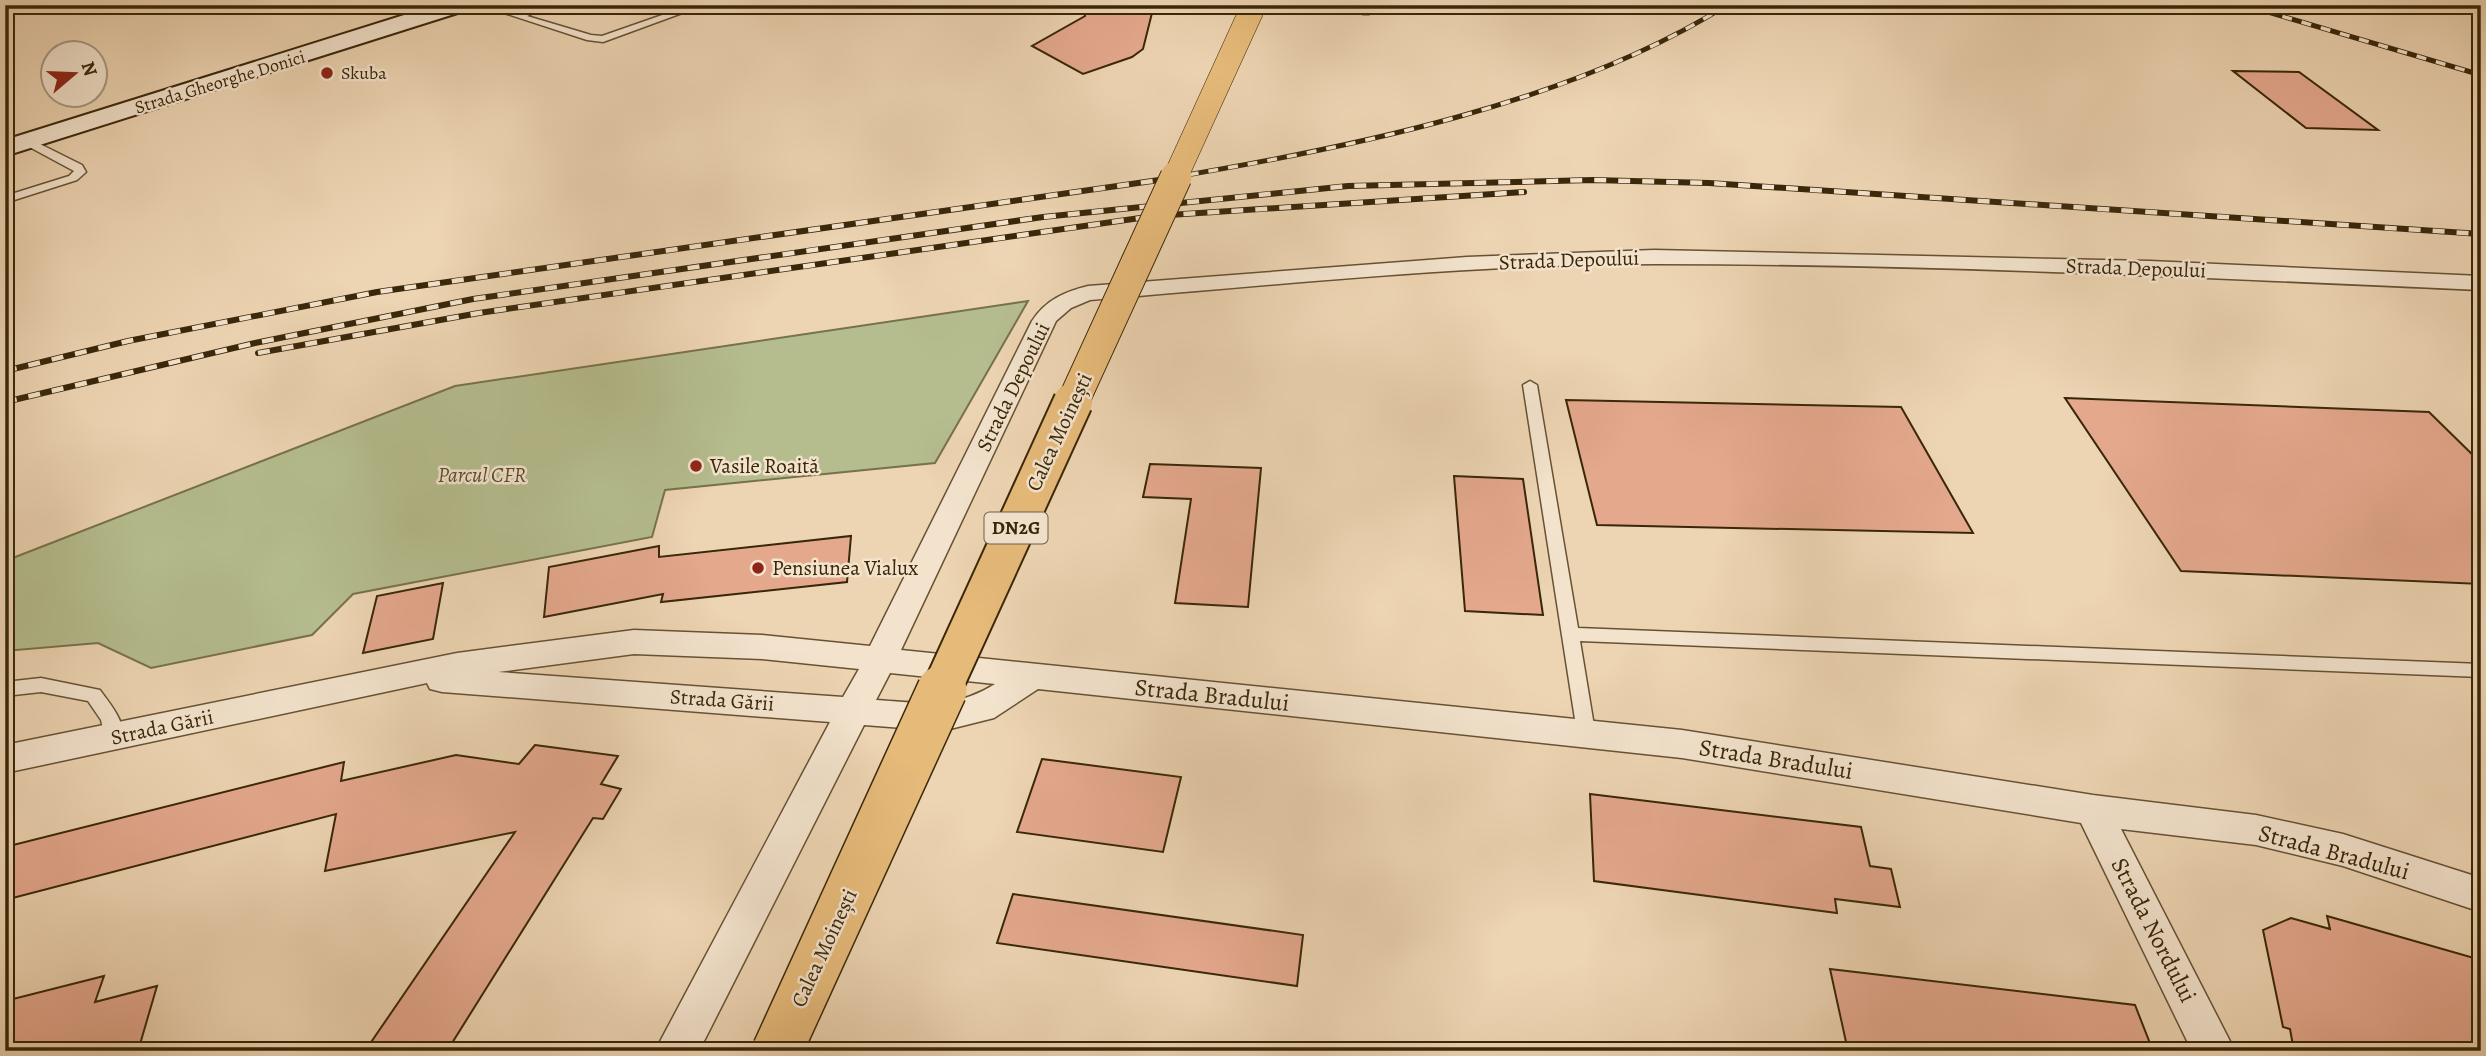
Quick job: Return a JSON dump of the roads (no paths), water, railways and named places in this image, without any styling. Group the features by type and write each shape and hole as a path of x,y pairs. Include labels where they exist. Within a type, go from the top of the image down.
{"main road":[{"name":"Calea Moinești","path":"777,1051 1254,5"}],"street":[{"path":"408,5 434,14"},
{"name":"Strada Gheorghe Donici","path":"16,144 459,5"},
{"name":"Strada Depoului","path":"676,1051 880,660 1053,307 1088,293 1479,263 1654,257 2150,268 2481,283"},
{"name":"Strada Gării","path":"5,759 457,665 634,642 762,647 1046,678"},
{"name":"Strada Gării","path":"400,677 942,718 982,709 1046,678"},
{"name":"Strada Bradului","path":"1046,678 1682,744 2093,810 2256,830 2343,850 2481,895"},
{"name":"Strada Nordului","path":"2093,810 2214,1051"}],"lane":[{"path":"484,5 603,39 700,5"},
{"path":"518,16 547,5"},
{"path":"5,200 73,178 80,172 78,167 16,144"},
{"path":"1530,385 1586,733"},
{"path":"1570,634 2481,671"},
{"path":"5,689 41,685 94,695 110,719 113,737"}],"railway":[{"path":"1169,178 1384,136 1530,95 1600,69 1666,39 1727,5"},
{"path":"2244,5 2481,75"},
{"path":"5,371 128,341 377,292 1180,177"},
{"path":"5,402 255,343 473,299 1043,217 1348,186 1593,180 1709,183 2481,234"},
{"path":"258,353 479,313 1154,216 1524,192"}],"place":[{"name":"Skuba","path":"327,73"},
{"name":"Vasile Roaită","path":"696,466"},
{"name":"Pensiunea Vialux","path":"758,568"}],"park label":[{"name":"Parcul CFR","path":"482,475"}]}
